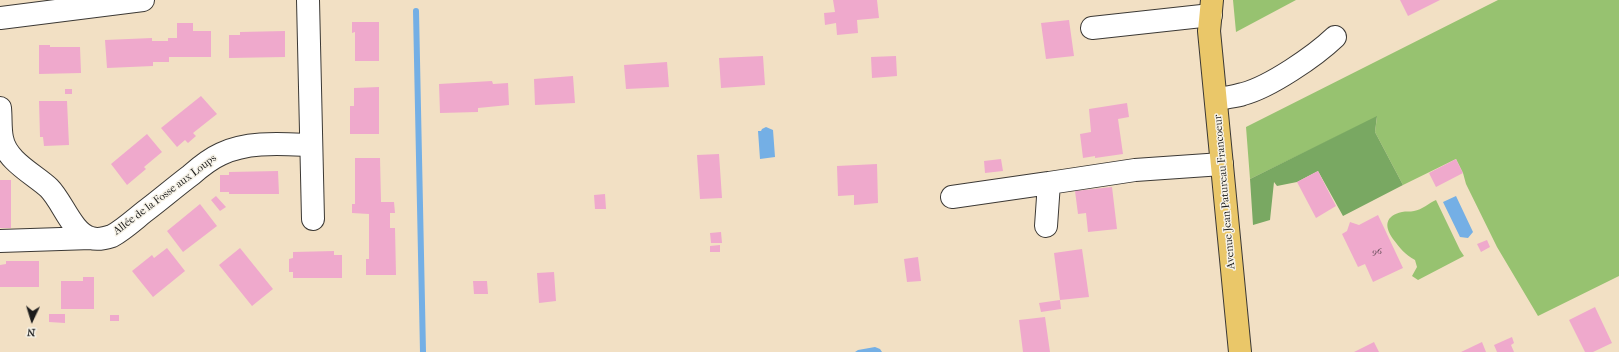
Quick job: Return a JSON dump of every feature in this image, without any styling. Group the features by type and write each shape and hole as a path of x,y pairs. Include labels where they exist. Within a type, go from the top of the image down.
{"main road":[{"name":"Avenue Jean Patureau Francoeur","path":"1206,12 1240,352"}],"street":[{"path":"0,18 143,0"},
{"path":"308,0 313,219"},
{"path":"1092,28 1206,12"},
{"path":"1216,100 1225,96 1242,94 1266,85 1303,62 1335,37"},
{"path":"0,108 2,139 6,149 15,160 57,197 72,223 82,234 91,238"},
{"name":"Allée de la Fosse aux Loups","path":"0,241 100,239 112,236 203,165 221,154 242,147 275,144 311,145"},
{"path":"952,197 1135,170 1222,164"},
{"path":"1046,226 1049,183"}],"green space":[{"path":"1233,0 1296,0 1236,32"},
{"path":"1498,0 1619,0 1619,276 1538,316 1497,247 1466,184 1463,173 1456,159 1403,185 1375,132 1377,117 1250,179 1246,127"},
{"path":"1377,116 1375,132 1403,185 1343,216 1318,171 1297,182 1277,186 1274,182 1270,220 1253,225 1250,179"},
{"path":"1436,200 1464,256 1418,280 1412,276 1417,267 1415,260 1405,253 1393,239 1387,226 1389,219 1392,216 1423,208"}],"water":[{"path":"766,127 773,130 775,157 760,159 758,131 761,131"},
{"path":"1456,196 1473,232 1468,238 1460,237 1443,202"},
{"path":"875,347 880,349 882,352 855,352 858,350"}],"building":[{"path":"833,0 877,0 879,18 857,20 858,33 837,35 836,23 825,25 824,13 835,12"},
{"path":"1400,0 1440,0 1408,16"},
{"path":"1069,20 1074,56 1046,59 1041,23"},
{"path":"352,22 379,22 379,61 355,61 355,32 352,33"},
{"path":"177,23 193,23 193,31 211,31 211,57 169,57 169,62 153,62 153,66 107,68 105,40 152,38 152,41 168,41 168,38 177,38"},
{"path":"285,31 285,57 229,58 229,35 240,35 240,32"},
{"path":"39,45 50,45 50,47 80,47 81,73 39,74"},
{"path":"763,56 765,85 721,88 719,58"},
{"path":"896,56 897,76 872,78 871,57"},
{"path":"667,62 669,87 626,89 624,65"},
{"path":"573,76 575,103 535,105 534,79"},
{"path":"492,81 493,84 508,83 509,105 478,108 478,112 440,113 439,84"},
{"path":"379,87 379,134 350,134 350,106 354,106 354,88"},
{"path":"65,89 72,89 72,94 65,94"},
{"path":"201,96 217,114 193,133 196,136 188,143 185,140 177,147 161,128"},
{"path":"39,101 67,101 69,145 44,146 43,137 40,137"},
{"path":"1127,103 1129,117 1118,119 1123,154 1083,158 1080,134 1091,132 1089,109"},
{"path":"147,134 162,152 144,167 146,169 127,185 111,164"},
{"path":"719,154 722,198 700,199 697,155"},
{"path":"355,158 380,158 381,202 394,202 395,213 390,213 390,228 395,228 396,275 366,275 366,259 369,259 369,214 352,213 352,204 355,204"},
{"path":"1001,159 1003,171 985,173 984,161"},
{"path":"1456,159 1463,173 1436,187 1429,173"},
{"path":"877,164 878,203 854,205 854,195 838,196 837,166"},
{"path":"278,171 279,194 229,194 229,192 220,192 220,175 229,175 229,172"},
{"path":"1318,171 1336,206 1316,218 1297,182"},
{"path":"0,180 11,180 11,228 0,228"},
{"path":"1112,187 1117,229 1088,232 1086,213 1078,214 1075,191"},
{"path":"605,194 606,209 595,209 594,195"},
{"path":"216,196 226,207 220,211 211,200"},
{"path":"200,204 217,226 183,252 167,231"},
{"path":"1378,215 1403,268 1373,282 1365,264 1358,267 1342,234 1347,231 1350,222 1359,225"},
{"path":"721,232 722,243 711,243 710,233"},
{"path":"1487,240 1490,247 1481,252 1477,244"},
{"path":"720,245 720,252 710,252 710,246"},
{"path":"167,248 185,271 153,297 132,271 152,255 154,258"},
{"path":"240,248 273,289 252,306 219,265"},
{"path":"1082,249 1089,297 1060,300 1054,253"},
{"path":"334,251 334,255 342,255 342,278 293,278 293,272 289,272 289,259 293,258 293,252"},
{"path":"918,257 921,281 907,282 904,259"},
{"path":"6,261 39,261 39,287 0,287 0,265 6,264"},
{"path":"554,272 556,301 539,303 537,273"},
{"path":"83,277 94,277 94,309 61,309 61,281 83,281"},
{"path":"473,281 487,281 488,294 474,294"},
{"path":"1060,300 1061,309 1041,312 1039,303"},
{"path":"1595,307 1612,343 1593,352 1585,352 1569,320"},
{"path":"49,314 65,314 65,323 49,322"},
{"path":"110,315 119,315 119,321 110,321"},
{"path":"1045,317 1050,352 1023,352 1019,320"},
{"path":"1512,337 1514,343 1511,345 1514,352 1497,352 1494,345"},
{"path":"1374,342 1379,352 1354,352"},
{"path":"1482,342 1486,352 1461,352"}],"waterway":[{"path":"416,11 423,352"}]}
